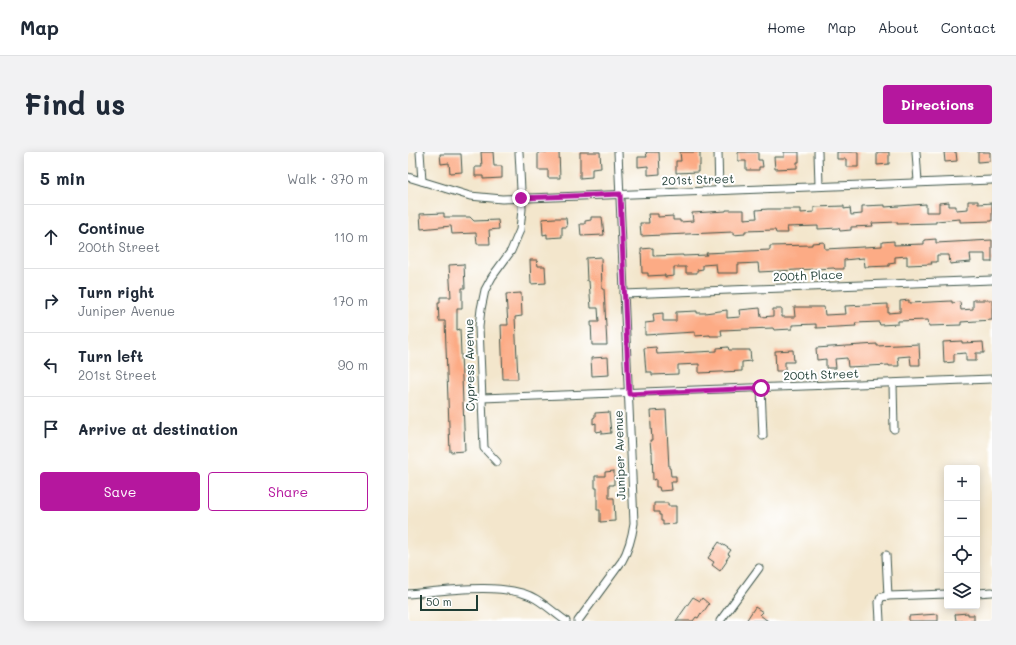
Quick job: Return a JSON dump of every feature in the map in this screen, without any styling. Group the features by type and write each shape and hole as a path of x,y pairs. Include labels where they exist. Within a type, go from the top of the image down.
{"street":[{"path":"420,152 422,181"},
{"name":"Cypress Avenue","path":"497,462 484,448 479,327 485,290 518,238 521,222 519,152"},
{"name":"Juniper Avenue","path":"578,621 622,561 627,552 634,523 618,152"},
{"path":"718,152 719,190"},
{"path":"818,152 819,186"},
{"path":"916,152 918,182"},
{"name":"201st Street","path":"408,177 470,196 502,199 992,180"},
{"name":"200th Place","path":"624,294 992,280"},
{"name":"200th Street","path":"482,398 629,394 992,379"},
{"path":"893,384 894,429"},
{"path":"761,388 763,436"},
{"path":"885,596 886,555"},
{"path":"720,621 758,568"},
{"path":"408,594 480,588 514,591 535,598 566,621"},
{"path":"980,593 992,592"},
{"path":"880,621 879,602 885,596 944,594"}],"building":[{"path":"481,152 493,152 494,166 502,166 502,178 483,179 483,176 475,176 475,167 482,167"},
{"path":"538,152 559,152 560,178 548,178 548,170 538,170"},
{"path":"580,152 600,152 601,168 592,169 592,177 580,178"},
{"path":"646,152 659,152 660,174 648,175 648,166 638,167 638,157 647,157"},
{"path":"680,152 700,152 700,166 698,166 698,172 676,173 676,161 681,161"},
{"path":"738,152 758,152 758,160 762,160 763,167 759,167 759,170 746,170 746,161 738,161"},
{"path":"784,152 799,152 799,162 797,162 797,168 775,169 774,157 784,157"},
{"path":"837,152 858,152 858,167 846,167 846,159 837,159"},
{"path":"877,152 889,152 889,164 877,165"},
{"path":"944,152 956,152 957,161 945,162"},
{"path":"978,152 990,152 990,161 978,162"},
{"path":"440,154 461,154 462,172 450,173 449,163 441,164"},
{"path":"968,201 978,201 978,204 992,203 992,221 960,222 960,219 936,221 936,223 872,223 873,226 851,227 851,230 840,231 839,228 818,229 818,226 787,227 788,233 776,233 775,230 745,231 745,234 733,235 733,232 641,236 640,223 649,223 648,214 658,214 658,217 673,216 673,220 680,220 680,222 693,221 692,213 726,210 744,210 744,219 757,218 756,210 801,209 801,213 814,212 814,207 844,206 844,209 850,208 851,215 862,214 862,206 885,205 885,207 926,204 926,212 939,212 939,203 949,202 949,206 956,206 956,210 968,209"},
{"path":"444,213 444,217 470,217 474,221 498,220 499,229 489,230 490,244 477,244 476,233 452,234 451,226 421,229 420,214"},
{"path":"591,217 602,217 604,235 581,236 580,224 585,224 585,221 591,220"},
{"path":"566,218 567,227 562,227 562,237 547,238 547,234 543,235 542,219"},
{"path":"936,239 936,243 992,240 992,262 985,262 985,254 970,254 971,262 950,264 949,255 937,255 937,262 931,262 932,264 907,265 907,256 895,257 895,263 889,264 889,266 865,267 864,258 844,260 844,269 834,268 759,272 758,263 738,264 738,273 717,273 716,264 703,265 703,269 697,270 697,273 686,273 686,267 674,267 674,276 648,276 648,273 642,273 641,249 653,248 653,256 683,256 707,255 706,253 770,250 770,246 812,245 812,243 824,242 825,249 882,246 882,242 894,241 894,245 924,244 924,240"},
{"path":"601,257 607,345 592,345 591,322 599,322 598,308 591,308 589,281 587,281 586,258"},
{"path":"530,260 537,260 538,266 545,266 546,283 531,284"},
{"path":"464,264 465,288 462,288 462,309 457,309 457,330 460,329 465,451 450,452 445,321 439,321 438,303 440,303 440,297 451,297 449,265"},
{"path":"521,293 522,316 515,317 518,379 503,379 501,325 508,325 506,294"},
{"path":"909,300 909,303 960,302 961,310 973,309 973,300 992,300 992,320 961,322 961,325 929,326 928,320 898,321 898,324 880,325 879,322 855,323 856,326 816,328 816,324 792,325 792,329 774,330 773,328 721,330 722,336 695,336 695,332 645,335 645,323 654,322 653,314 663,313 663,321 676,321 676,312 697,311 697,313 705,313 727,310 727,318 740,317 739,310 760,308 761,317 773,316 773,309 782,309 782,317 795,317 794,307 824,307 825,315 846,314 845,306 888,304 888,313 900,312 900,301"},
{"path":"962,341 962,343 983,342 984,353 976,353 976,361 966,361 966,353 954,354 954,362 944,363 943,342"},
{"path":"877,344 877,346 919,344 920,365 911,365 910,356 898,357 899,366 848,367 847,358 835,359 836,368 826,368 826,359 817,360 816,348"},
{"path":"656,347 657,354 717,351 717,348 728,347 729,350 750,350 751,361 742,362 742,371 699,373 699,364 678,365 678,374 652,375 652,372 646,372 644,348"},
{"path":"793,350 794,362 785,362 785,371 776,371 775,351"},
{"path":"608,357 609,375 592,376 591,358"},
{"path":"666,410 669,468 671,476 676,476 676,482 671,482 672,490 660,491 659,487 656,487 656,479 653,480 650,440 652,440 650,411"},
{"path":"609,412 611,433 602,434 602,431 596,432 596,423 593,424 595,413"},
{"path":"614,471 614,485 609,485 609,498 614,498 615,521 600,522 600,510 597,510 597,488 595,488 595,476 605,476 605,472"},
{"path":"654,503 668,503 668,506 676,506 676,524 663,525 659,512 654,512"},
{"path":"719,542 731,550 728,554 730,555 726,560 727,561 720,571 712,565 714,562 708,558"},
{"path":"693,597 700,601 702,598 709,604 702,614 701,613 698,618 696,617 693,621 676,621"},
{"path":"755,607 763,612 760,615 768,621 746,621"},
{"path":"968,613 968,615 974,615 974,621 956,621 955,614"},
{"path":"938,614 938,621 909,621 909,616"}],"route":[{"path":"521,198 620,194 629,394 761,388"}]}
